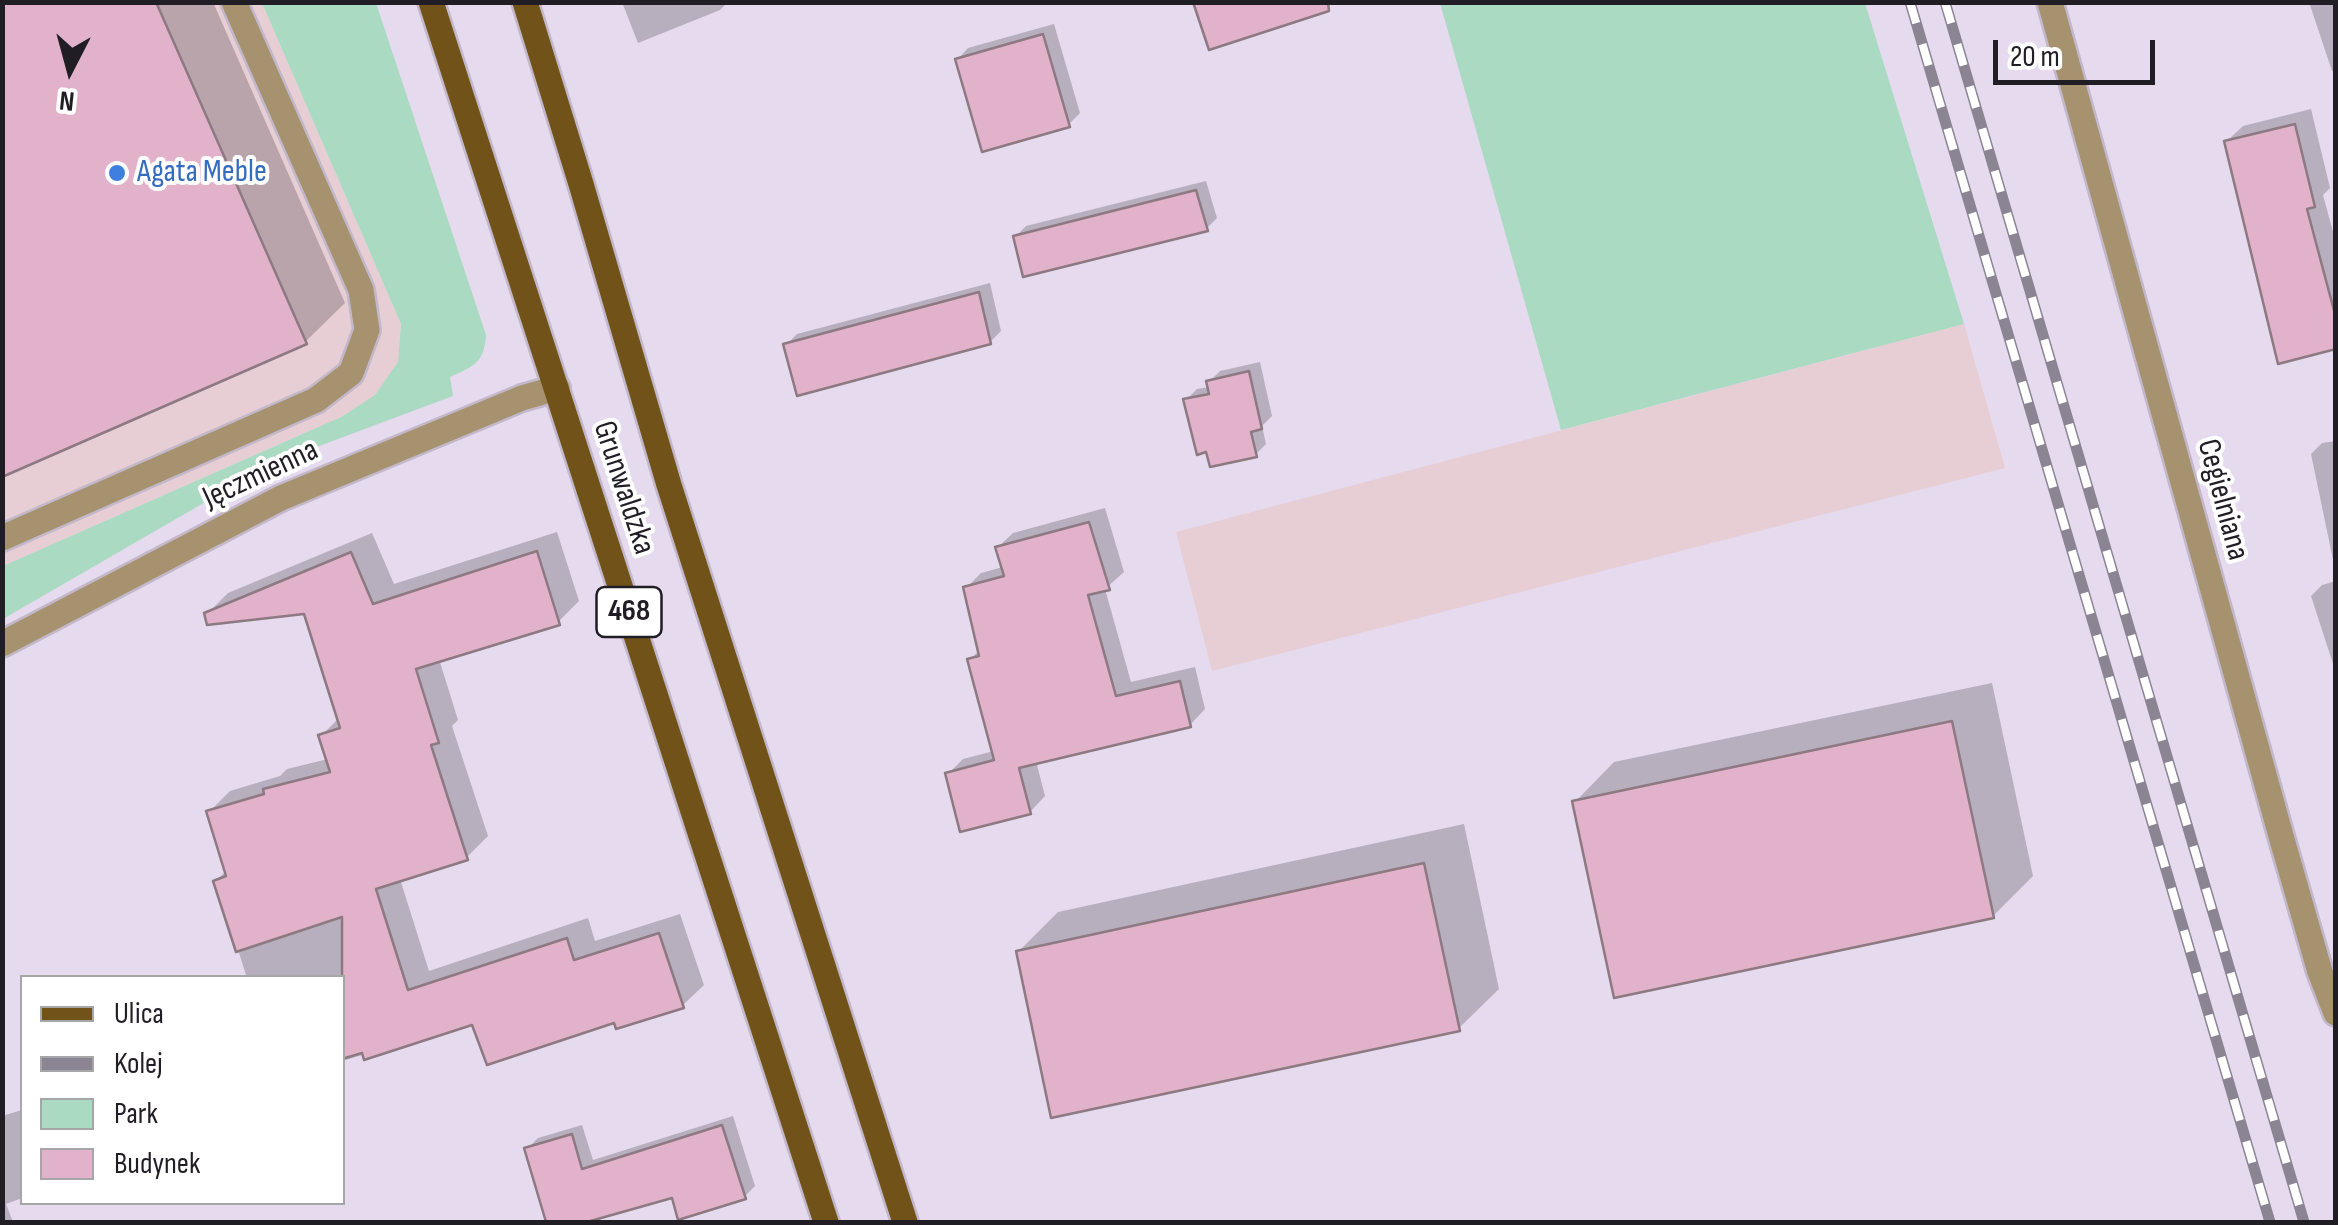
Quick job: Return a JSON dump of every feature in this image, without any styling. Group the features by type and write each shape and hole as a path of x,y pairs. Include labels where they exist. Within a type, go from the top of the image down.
{"main road":[{"name":"Grunwaldzka","path":"431,2 826,1222"},
{"name":"Grunwaldzka","path":"525,2 669,485 905,1222"}],"street":[{"path":"2,538 316,400 351,373 367,330 361,290 234,2"},
{"name":"Cegielniana","path":"2050,2 2280,836 2336,1013"},
{"name":"Jęczmienna","path":"2,644 281,498 522,398 557,388"}],"shaded area":[{"path":"3,3 262,3 401,324 399,362 375,395 341,417 3,566"},
{"path":"1964,324 2005,468 1212,671 1176,532"}],"green space":[{"path":"262,3 376,3 486,335 483,352 471,366 450,377 453,396 271,464 3,619 3,566 341,417 375,395 398,362 401,324"},
{"path":"1440,3 1865,3 1964,324 1561,430"}],"building":[{"name":"Agata Meble","path":"2,2 156,2 307,344 2,477"},
{"path":"1193,2 1328,2 1329,11 1209,50"},
{"path":"1043,34 1070,127 982,152 955,59"},
{"path":"2295,124 2315,207 2307,209 2336,318 2336,349 2278,364 2224,141"},
{"path":"1196,190 1208,231 1023,277 1013,236"},
{"path":"979,292 991,344 797,396 783,344"},
{"path":"1249,371 1262,429 1251,432 1257,457 1210,467 1206,452 1197,455 1183,399 1209,394 1206,381"},
{"path":"1089,522 1110,590 1088,595 1116,696 1180,681 1191,727 1019,768 1031,814 960,832 945,773 994,760 967,659 979,656 963,587 1004,576 995,547"},
{"path":"537,551 560,625 416,669 439,743 431,745 468,860 376,889 408,990 567,938 574,960 659,933 684,1008 616,1029 614,1023 487,1065 472,1025 364,1060 362,1053 345,1058 342,917 236,952 213,881 226,876 206,811 264,794 263,789 330,772 318,735 340,728 304,614 207,625 204,613 351,552 373,604"},
{"path":"1952,721 1994,918 1614,998 1572,801"},
{"path":"1424,863 1460,1031 1051,1118 1016,951"},
{"path":"722,1125 746,1199 678,1220 672,1198 587,1222 546,1222 524,1148 572,1134 582,1169"}],"railway":[{"path":"1910,2 2270,1222"},
{"path":"1945,2 2304,1222"}],"place":[{"name":"Agata Meble","path":"117,173"}]}
